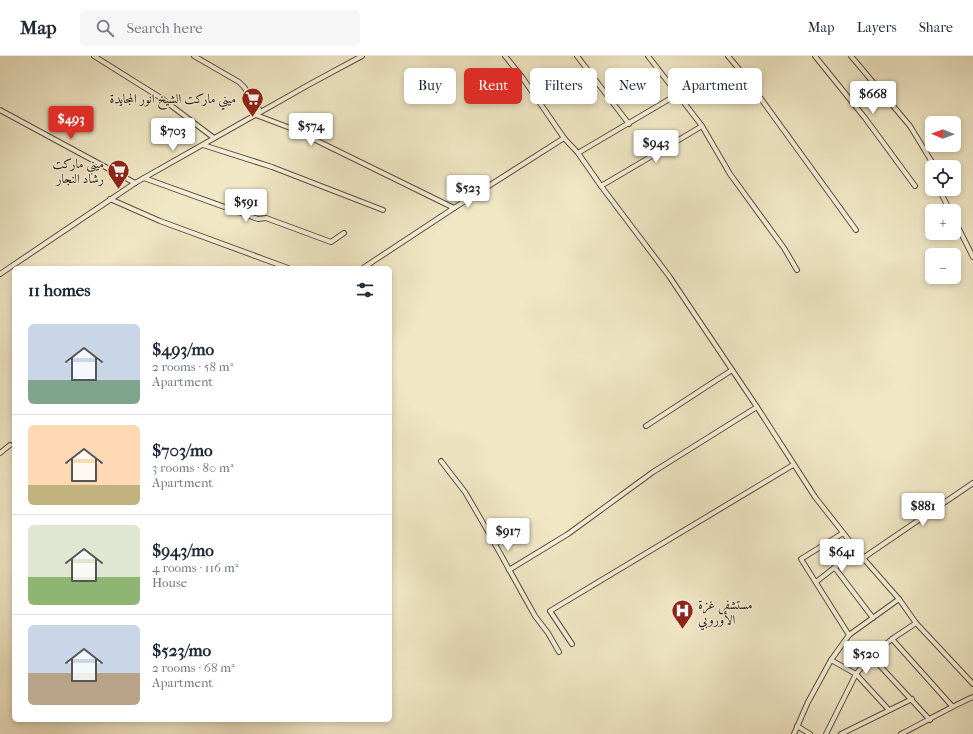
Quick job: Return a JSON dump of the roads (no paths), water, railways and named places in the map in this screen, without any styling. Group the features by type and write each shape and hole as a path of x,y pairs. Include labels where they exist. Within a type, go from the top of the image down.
{"street":[{"path":"94,56 161,98 214,138"},
{"path":"194,56 239,82 259,109 256,115"},
{"path":"0,274 135,183 362,56"},
{"path":"505,56 522,77 564,138 578,154 600,186 669,276 757,407 815,497 863,558 899,599 916,623 973,684"},
{"path":"577,56 629,124"},
{"path":"648,56 668,81"},
{"path":"728,56 743,74 856,230"},
{"path":"815,56 865,118 915,186"},
{"path":"851,56 910,126 931,160"},
{"path":"578,154 668,100"},
{"path":"686,104 702,126 730,174 784,248 797,270"},
{"path":"0,110 135,183"},
{"path":"256,115 293,129 454,208"},
{"path":"600,186 702,126"},
{"path":"366,266 564,138"},
{"path":"203,145 270,166 383,210"},
{"path":"144,178 258,218 266,218 331,242 344,233"},
{"path":"110,199 160,221 283,266"},
{"path":"961,233 973,258"},
{"path":"646,426 732,370"},
{"path":"509,570 568,534 653,472 757,407"},
{"path":"0,453 10,444"},
{"path":"441,461 465,492 535,616 548,633 559,652"},
{"path":"572,644 550,612 793,465"},
{"path":"863,558 973,483"},
{"path":"843,533 801,559 849,635"},
{"path":"816,582 857,550"},
{"path":"835,568 873,618"},
{"path":"794,734 808,702 831,660 849,635 899,599"},
{"path":"826,734 856,674 871,656 892,639 916,623"},
{"path":"892,639 952,706"},
{"path":"871,656 930,720"},
{"path":"831,660 856,674 888,710"},
{"path":"901,734 930,720 952,706 973,697"},
{"path":"841,734 850,732 888,710 912,699"},
{"path":"797,726 810,734"}],"place":[{"name":"ميني ماركت الشيخ انور المجايدة","path":"252,118"},
{"name":"ميني ماركت رشاد النجار","path":"119,190"},
{"name":"مستشفى غزة الأوروبي","path":"682,630"}]}
